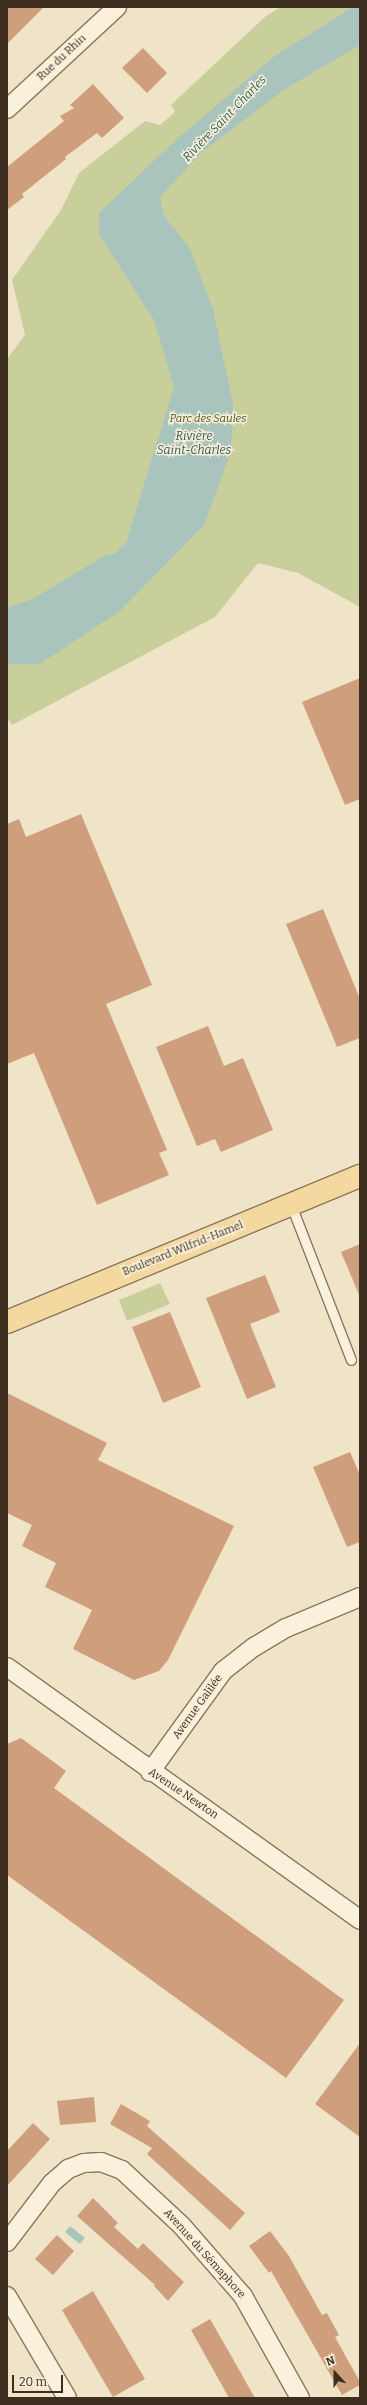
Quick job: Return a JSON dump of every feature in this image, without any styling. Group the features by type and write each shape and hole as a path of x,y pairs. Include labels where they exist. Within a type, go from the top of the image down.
{"main road":[{"name":"Boulevard Wilfrid-Hamel","path":"7,1322 360,1176"}],"street":[{"name":"Rue du Rhin","path":"7,109 117,7"},
{"name":"Avenue Galilée","path":"150,1772 224,1671 254,1647 286,1628 360,1596"},
{"name":"Avenue Newton","path":"7,1667 150,1772 282,1862 360,1920"},
{"name":"Avenue du Sémaphore","path":"7,2242 52,2183 68,2169 84,2163 101,2162 122,2170 182,2226 243,2296 300,2398"},
{"path":"7,2296 67,2398"}],"lane":[{"path":"291,1205 351,1360"}],"green space":[{"name":"Parc des Saules","path":"281,7 360,7 360,607 298,573 258,563 215,617 12,725 7,718 7,359 25,335 12,280 61,210 79,173 145,121 160,125 175,112 171,105 266,16"},
{"path":"160,1283 170,1304 127,1321 119,1300"}],"water":[{"name":"Rivière Saint-Charles","path":"353,7 360,7 360,45 282,91 201,153 160,197 164,216 189,247 213,309 233,404 231,452 204,525 120,611 40,664 7,664 7,628 67,598 126,543 174,387 154,320 99,234 99,213 177,139 275,56"},
{"path":"70,2226 85,2238 80,2244 65,2232"}],"building":[{"path":"7,7 44,7 7,44"},
{"path":"143,48 167,73 147,93 122,68"},
{"path":"93,84 124,118 102,138 97,133 65,157 66,159 22,194 24,197 7,210 7,167 64,121 60,116 74,108 70,105"},
{"path":"360,678 360,799 345,805 302,702"},
{"path":"81,814 152,985 106,1004 167,1150 159,1153 169,1175 97,1205 34,1053 7,1064 7,824 19,819 26,837"},
{"path":"323,909 360,999 360,1038 337,1047 286,924"},
{"path":"208,1026 224,1066 243,1058 273,1130 221,1152 215,1139 197,1146 156,1047"},
{"path":"360,1244 360,1297 341,1252"},
{"path":"265,1275 280,1312 250,1324 276,1387 247,1399 206,1298"},
{"path":"170,1312 201,1387 163,1403 132,1327"},
{"path":"7,1393 107,1443 98,1460 234,1526 168,1660 159,1671 134,1680 73,1649 92,1610 45,1587 56,1563 22,1546 32,1525 7,1513"},
{"path":"350,1452 360,1475 360,1542 347,1547 313,1467"},
{"path":"21,1738 66,1771 54,1788 344,2000 286,2078 7,1875 7,1744"},
{"path":"360,2043 360,2137 315,2104"},
{"path":"94,2097 96,2122 60,2125 57,2101"},
{"path":"121,2104 150,2121 147,2126 245,2213 230,2230 147,2154 152,2148 110,2124"},
{"path":"33,2123 50,2139 7,2186 7,2151"},
{"path":"93,2198 118,2223 114,2227 138,2249 143,2243 184,2282 168,2301 154,2286 155,2285 77,2216"},
{"path":"270,2231 289,2256 322,2315 327,2313 339,2335 335,2337 360,2382 360,2385 342,2395 271,2271 269,2273 249,2246"},
{"path":"57,2235 74,2251 53,2275 35,2259"},
{"path":"93,2291 145,2379 113,2397 62,2310"},
{"path":"210,2319 255,2398 229,2398 191,2330"}],"waterway":[{"name":"Rivière Saint-Charles","path":"7,623 40,612 111,569"}]}
